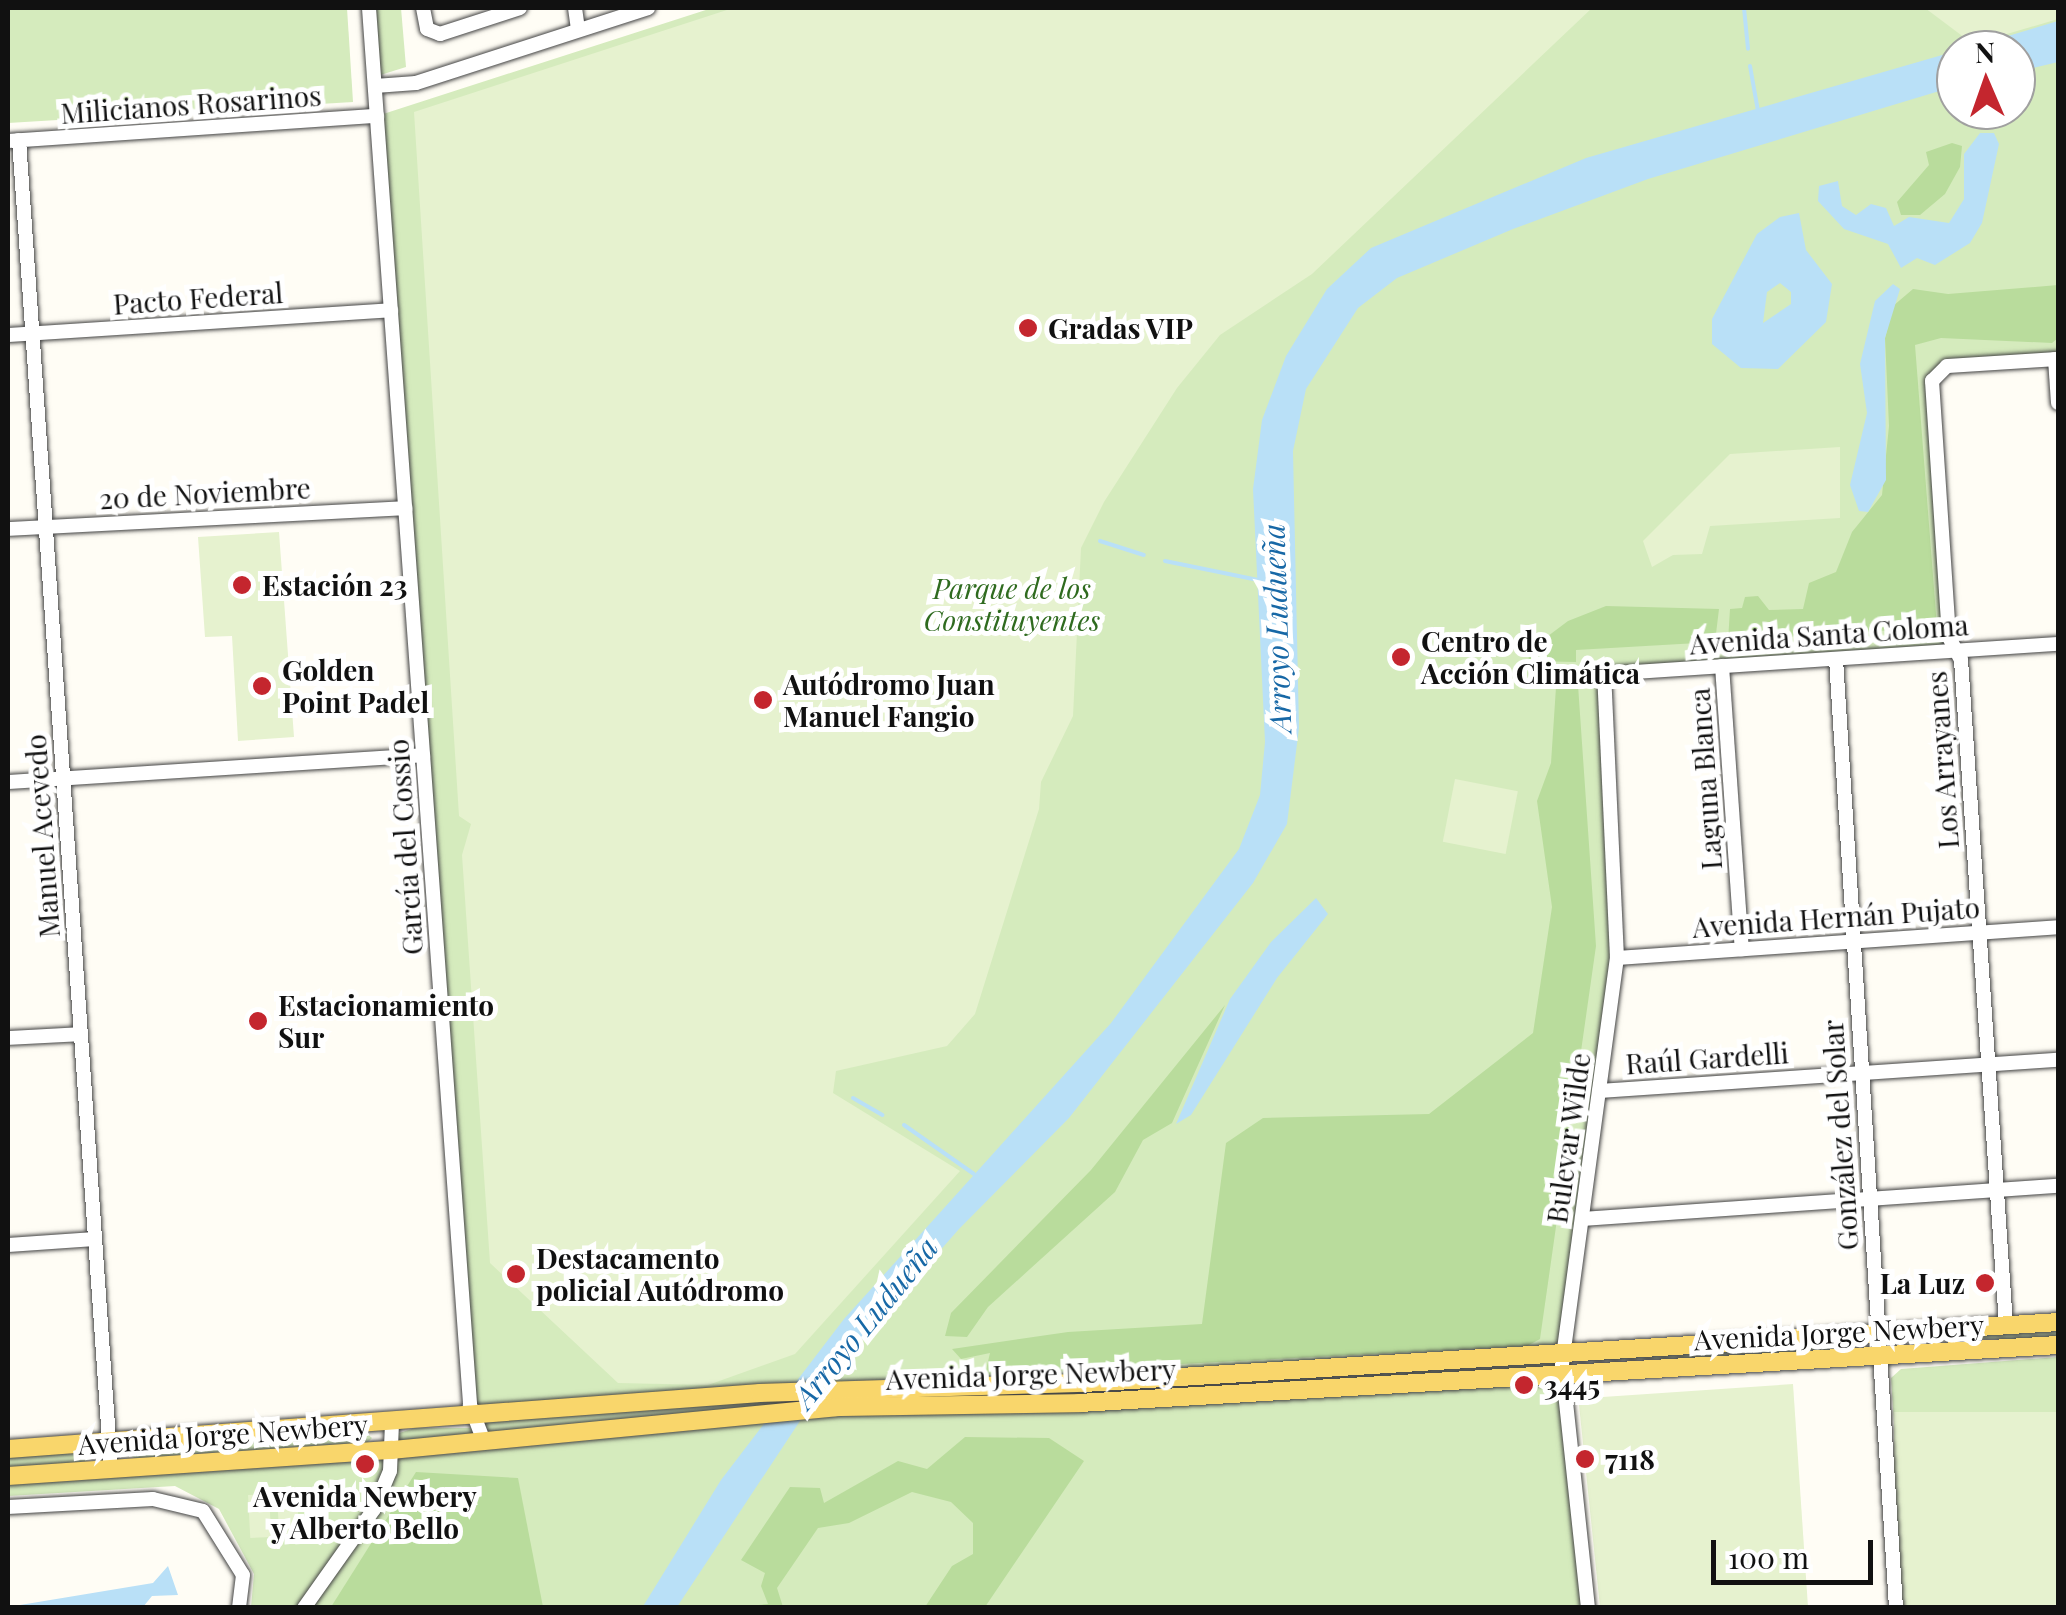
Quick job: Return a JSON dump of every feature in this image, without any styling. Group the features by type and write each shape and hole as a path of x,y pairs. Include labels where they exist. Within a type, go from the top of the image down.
{"main road":[{"name":"Avenida Jorge Newbery","path":"8,1449 849,1387 1084,1383 2058,1322"},
{"name":"Avenida Jorge Newbery","path":"8,1476 392,1450 835,1407 1079,1403 2058,1346"}],"street":[{"name":"García del Cossio","path":"369,8 470,1405 484,1441"},
{"path":"423,8 427,29 440,34 520,8"},
{"path":"375,86 416,83 571,16 648,8"},
{"name":"Milicianos Rosarinos","path":"13,140 377,116"},
{"name":"Manuel Acevedo","path":"13,140 32,334 111,1469"},
{"name":"Pacto Federal","path":"8,335 391,310"},
{"path":"2057,359 2058,403"},
{"name":"Los Arrayanes","path":"2006,1325 1980,932 1956,650 1949,638 1934,374 1947,366 2057,359"},
{"name":"20 de Noviembre","path":"8,529 406,508"},
{"name":"Avenida Santa Coloma","path":"1604,674 2058,644"},
{"name":"González del Solar","path":"1836,659 1896,1608"},
{"name":"Laguna Blanca","path":"1722,666 1742,949"},
{"name":"Bulevar Wilde","path":"1588,1608 1563,1352 1617,958 1604,674"},
{"path":"8,782 423,755"},
{"name":"Avenida Hernán Pujato","path":"1617,958 2058,927"},
{"path":"8,1038 81,1034"},
{"name":"Raúl Gardelli","path":"1599,1091 2058,1060"},
{"path":"1582,1219 2058,1186"},
{"path":"8,1245 95,1239"},
{"path":"304,1608 374,1509 392,1450 392,1423"},
{"path":"8,1508 153,1498 203,1511 242,1575 239,1608"}],"green space":[{"path":"8,8 347,8 353,102 8,123"},
{"path":"369,8 401,8 406,67 374,77"},
{"name":"Parque de los Constituyentes","path":"712,8 2058,8 2058,359 1934,374 1956,650 1604,675 1617,958 1563,1353 1588,1607 251,1607 254,1574 219,1509 175,1486 8,1496 8,1476 391,1450 393,1435 415,1428 482,1428 470,1405 377,116"},
{"name":"Autódromo Juan Manuel Fangio","path":"733,8 1592,8 1312,274 1220,335 1177,388 1104,502 1081,548 1073,716 1041,782 1039,809 975,1014 947,1046 836,1071 833,1093 960,1171 795,1354 708,1385 618,1383 490,1263 462,855 471,824 459,816 414,112"},
{"path":"1925,8 2058,8 2058,19 2021,30 1954,30"},
{"path":"1952,143 1962,146 1960,167 1945,194 1920,215 1901,215 1897,202 1929,165 1926,152"},
{"path":"2058,285 2058,338 2052,343 1941,338 1915,345 1937,627 1728,641 1730,609 1742,608 1745,597 1758,596 1769,610 1803,609 1809,583 1836,572 1852,532 1882,495 1889,426 1885,338 1893,306 1913,289 1948,294"},
{"path":"1840,447 1840,518 1710,526 1702,554 1673,555 1652,567 1643,541 1730,454"},
{"path":"279,532 294,737 238,741 232,636 205,637 198,537"},
{"path":"1606,606 1719,609 1715,642 1576,650 1576,662 1529,661 1528,651 1568,621"},
{"path":"1578,685 1596,946 1540,1339 1527,1346 985,1374 990,1353 961,1359 952,1349 1068,1332 1202,1324 1226,1143 1263,1118 1429,1114 1533,1033 1552,907 1537,801 1551,763 1556,687"},
{"path":"1455,779 1518,791 1506,854 1443,842"},
{"path":"1225,1005 1172,1123 1143,1140 1115,1192 988,1307 967,1337 945,1336 951,1313 1091,1170"},
{"path":"1898,1328 2058,1328 2058,1339 1898,1339"},
{"path":"1853,1345 1853,1354 1580,1361 1584,1358"},
{"path":"2058,1357 2058,1412 1894,1423 1891,1378 1901,1369"},
{"path":"1793,1384 1808,1607 1600,1607 1579,1405 1588,1398"},
{"path":"1894,1412 2058,1412 2058,1607 1894,1607"},
{"path":"365,1432 372,1438 366,1444 136,1460 130,1454 134,1447"},
{"path":"965,1437 1049,1438 1084,1461 985,1607 925,1607 952,1566 973,1554 973,1523 951,1502 912,1492 849,1523 818,1528 777,1588 783,1607 737,1607 768,1604 761,1586 765,1573 741,1560 790,1487 820,1488 824,1503 898,1461 927,1469"},
{"path":"86,1451 91,1457 85,1462 8,1467 8,1456"},
{"path":"416,1472 518,1478 543,1607 331,1607"},
{"path":"297,1493 299,1536 279,1537 277,1494"},
{"path":"269,1494 271,1537 250,1538 248,1495"}],"water":[{"path":"2058,21 2058,62 2036,67 2036,30 2028,30"},
{"name":"Arroyo Ludueña","path":"1936,57 1936,92 1648,179 1513,229 1397,278 1358,308 1306,389 1293,451 1299,728 1287,824 1253,883 1069,1118 959,1229 829,1377 677,1607 642,1608 721,1480 844,1319 1111,1023 1239,849 1260,795 1265,742 1253,489 1262,420 1286,356 1327,289 1371,248 1586,158"},
{"path":"1980,133 1994,133 1999,144 1982,223 1970,243 1935,265 1917,258 1901,268 1888,244 1844,229 1818,201 1819,186 1838,181 1842,206 1856,215 1871,204 1886,208 1894,226 1909,217 1949,223 1964,199 1964,154"},
{"path":"1799,213 1806,250 1832,284 1826,322 1778,369 1741,368 1712,344 1712,319 1757,234 1780,217","holes":["1780,283 1791,292 1791,304 1763,323 1767,292"]},
{"path":"1893,284 1900,289 1885,338 1886,480 1868,512 1859,511 1850,485 1867,413 1860,364 1875,301"},
{"path":"1316,898 1328,914 1277,978 1191,1115 1176,1124 1230,999 1271,942"},
{"path":"168,1566 178,1595 152,1596 143,1607 8,1607 153,1583"}],"waterway":[{"path":"1744,8 1748,49"},
{"path":"1750,66 1758,111"},
{"path":"1100,541 1144,555"},
{"path":"1165,561 1258,580"},
{"path":"853,1098 883,1115"},
{"path":"904,1125 974,1174"}],"place":[{"name":"Gradas VIP","path":"1028,328"},
{"name":"Estación 23","path":"242,585"},
{"name":"Centro de Acción Climática","path":"1401,657"},
{"name":"Golden Point Padel","path":"262,686"},
{"name":"Autódromo Juan Manuel Fangio","path":"763,700"},
{"name":"Estacionamiento Sur","path":"258,1021"},
{"name":"Destacamento policial Autódromo","path":"516,1274"},
{"name":"La Luz","path":"1985,1283"},
{"name":"3445","path":"1524,1385"},
{"name":"7118","path":"1585,1459"},
{"name":"Avenida Newbery y Alberto Bello","path":"365,1464"}]}
